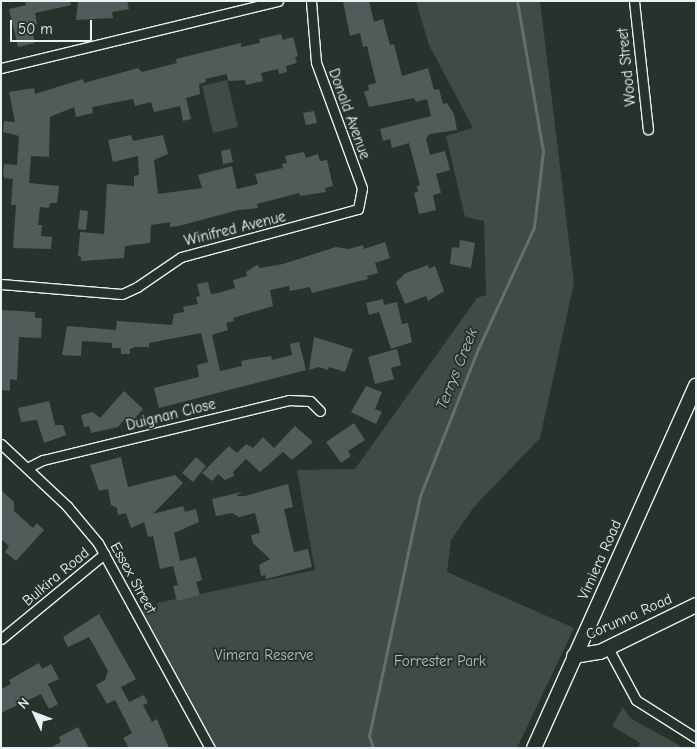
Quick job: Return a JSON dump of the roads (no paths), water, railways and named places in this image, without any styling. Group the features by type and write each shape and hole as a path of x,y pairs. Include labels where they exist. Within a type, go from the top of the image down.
{"street":[{"path":"1,68 278,1"},
{"name":"Donald Avenue","path":"311,1 316,62 362,188 361,205"},
{"name":"Wood Street","path":"634,1 648,129"},
{"name":"Winifred Avenue","path":"1,284 122,294 137,287 181,257 347,215 361,205"},
{"name":"Vimiera Road","path":"534,748 696,386"},
{"name":"Duignan Close","path":"27,468 43,460 289,400 310,402 320,411"},
{"name":"Essex Street","path":"1,444 78,518 104,554 210,748"},
{"name":"Bulkira Road","path":"1,639 104,554"},
{"name":"Corunna Road","path":"574,656 608,648 696,605"},
{"path":"608,648 636,700 696,738"}],"waterway":[{"name":"Terrys Creek","path":"373,748 369,736 420,496 478,349 534,227 543,151 517,1"}],"park label":[{"name":"Vimera Reserve","path":"264,656"},
{"name":"Forrester Park","path":"440,662"}]}
